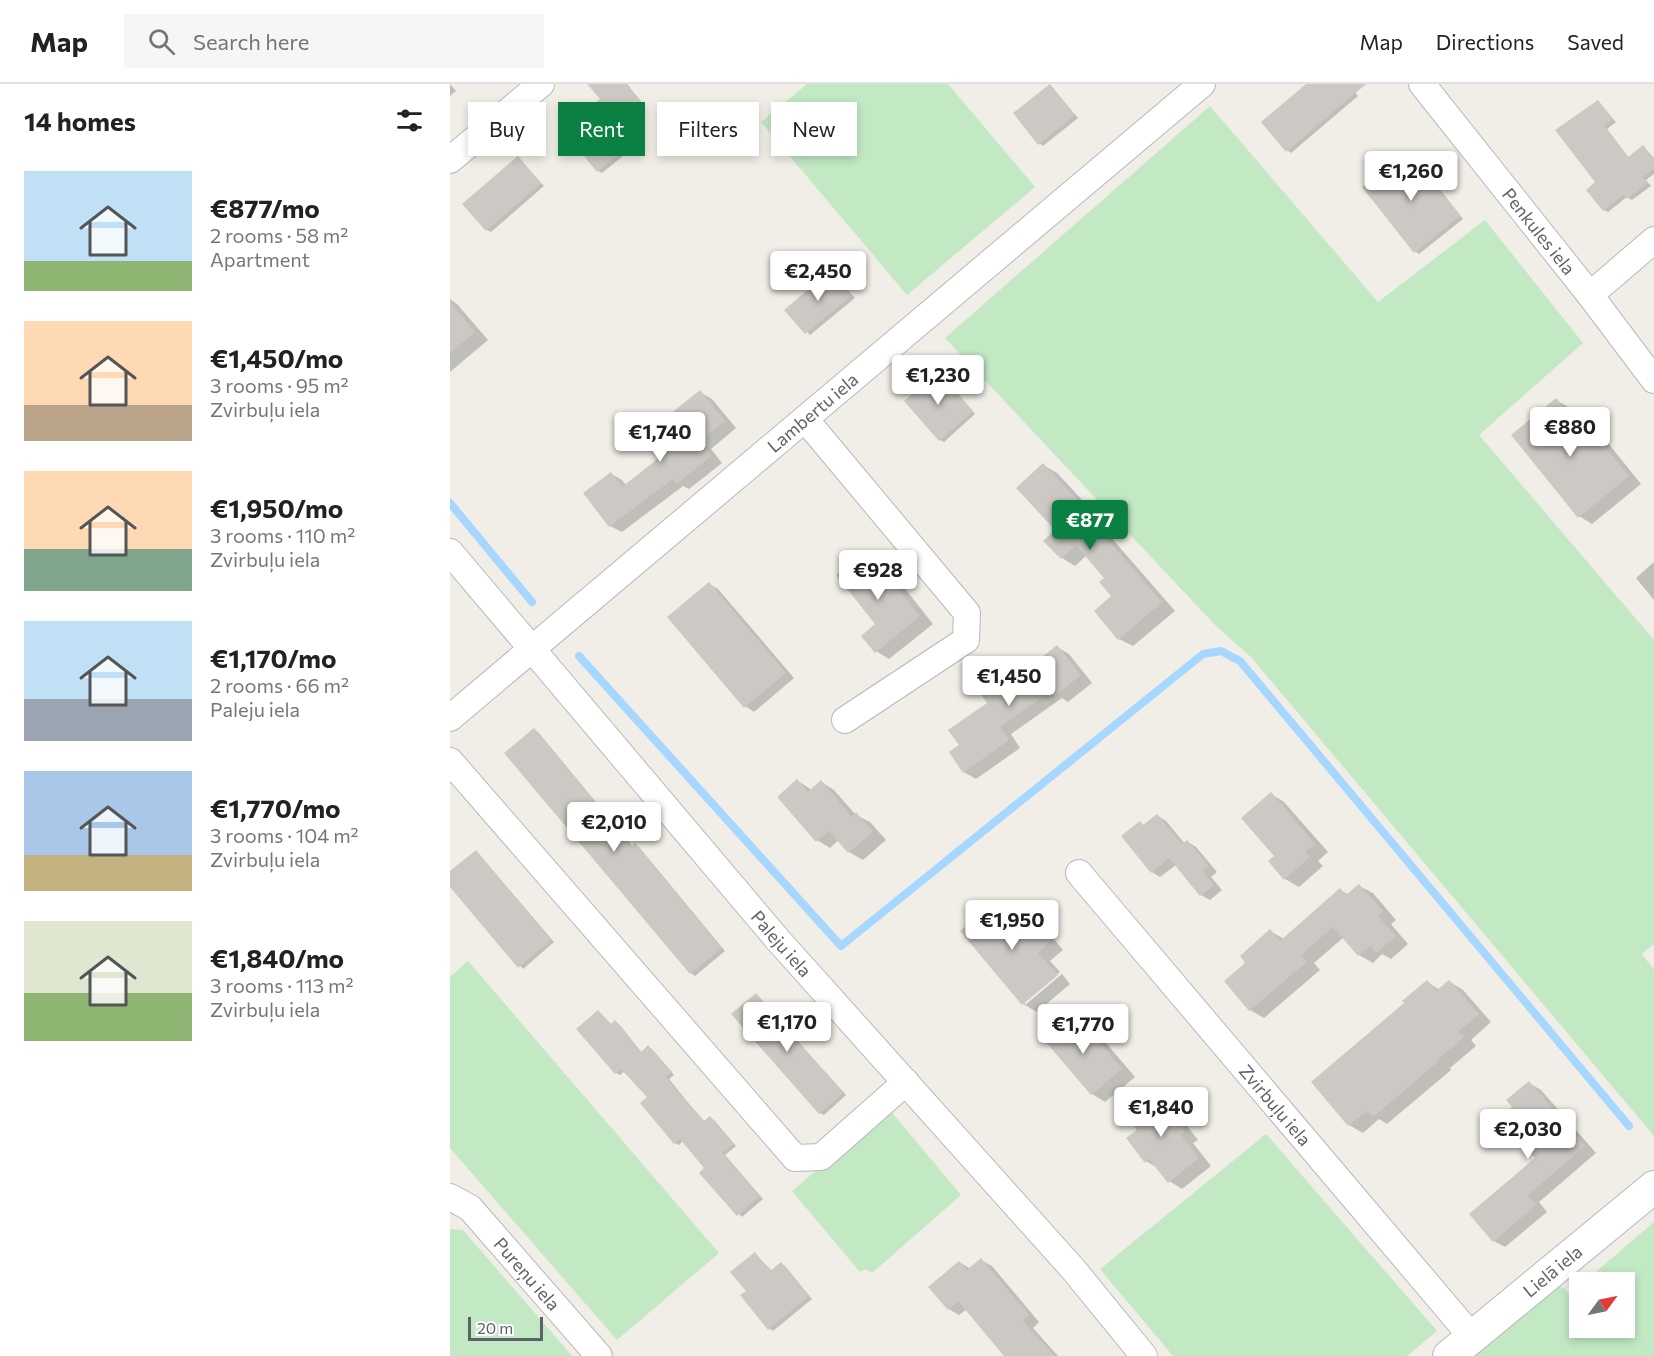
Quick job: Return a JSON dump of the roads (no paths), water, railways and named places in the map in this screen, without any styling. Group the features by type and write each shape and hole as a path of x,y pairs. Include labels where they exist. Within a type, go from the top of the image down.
{"street":[{"path":"450,160 541,84"},
{"name":"Lambertu iela","path":"450,718 1202,84"},
{"name":"Penkules iela","path":"1422,84 1590,295 1654,380"},
{"path":"1590,295 1654,240"},
{"path":"805,419 967,613 966,640 845,720"},
{"name":"Paleju iela","path":"450,552 778,940 1073,1269 1144,1356"},
{"path":"450,761 795,1158 821,1157 906,1082"},
{"name":"Zvirbuļu iela","path":"1079,873 1460,1347"},
{"name":"Lielā iela","path":"1460,1347 1654,1187"},
{"name":"Pureņu iela","path":"450,1197 470,1208 599,1356"}],"waterway":[{"path":"450,503 532,602"},
{"path":"579,656 841,946 1203,654 1221,651 1240,661 1629,1126"}]}
